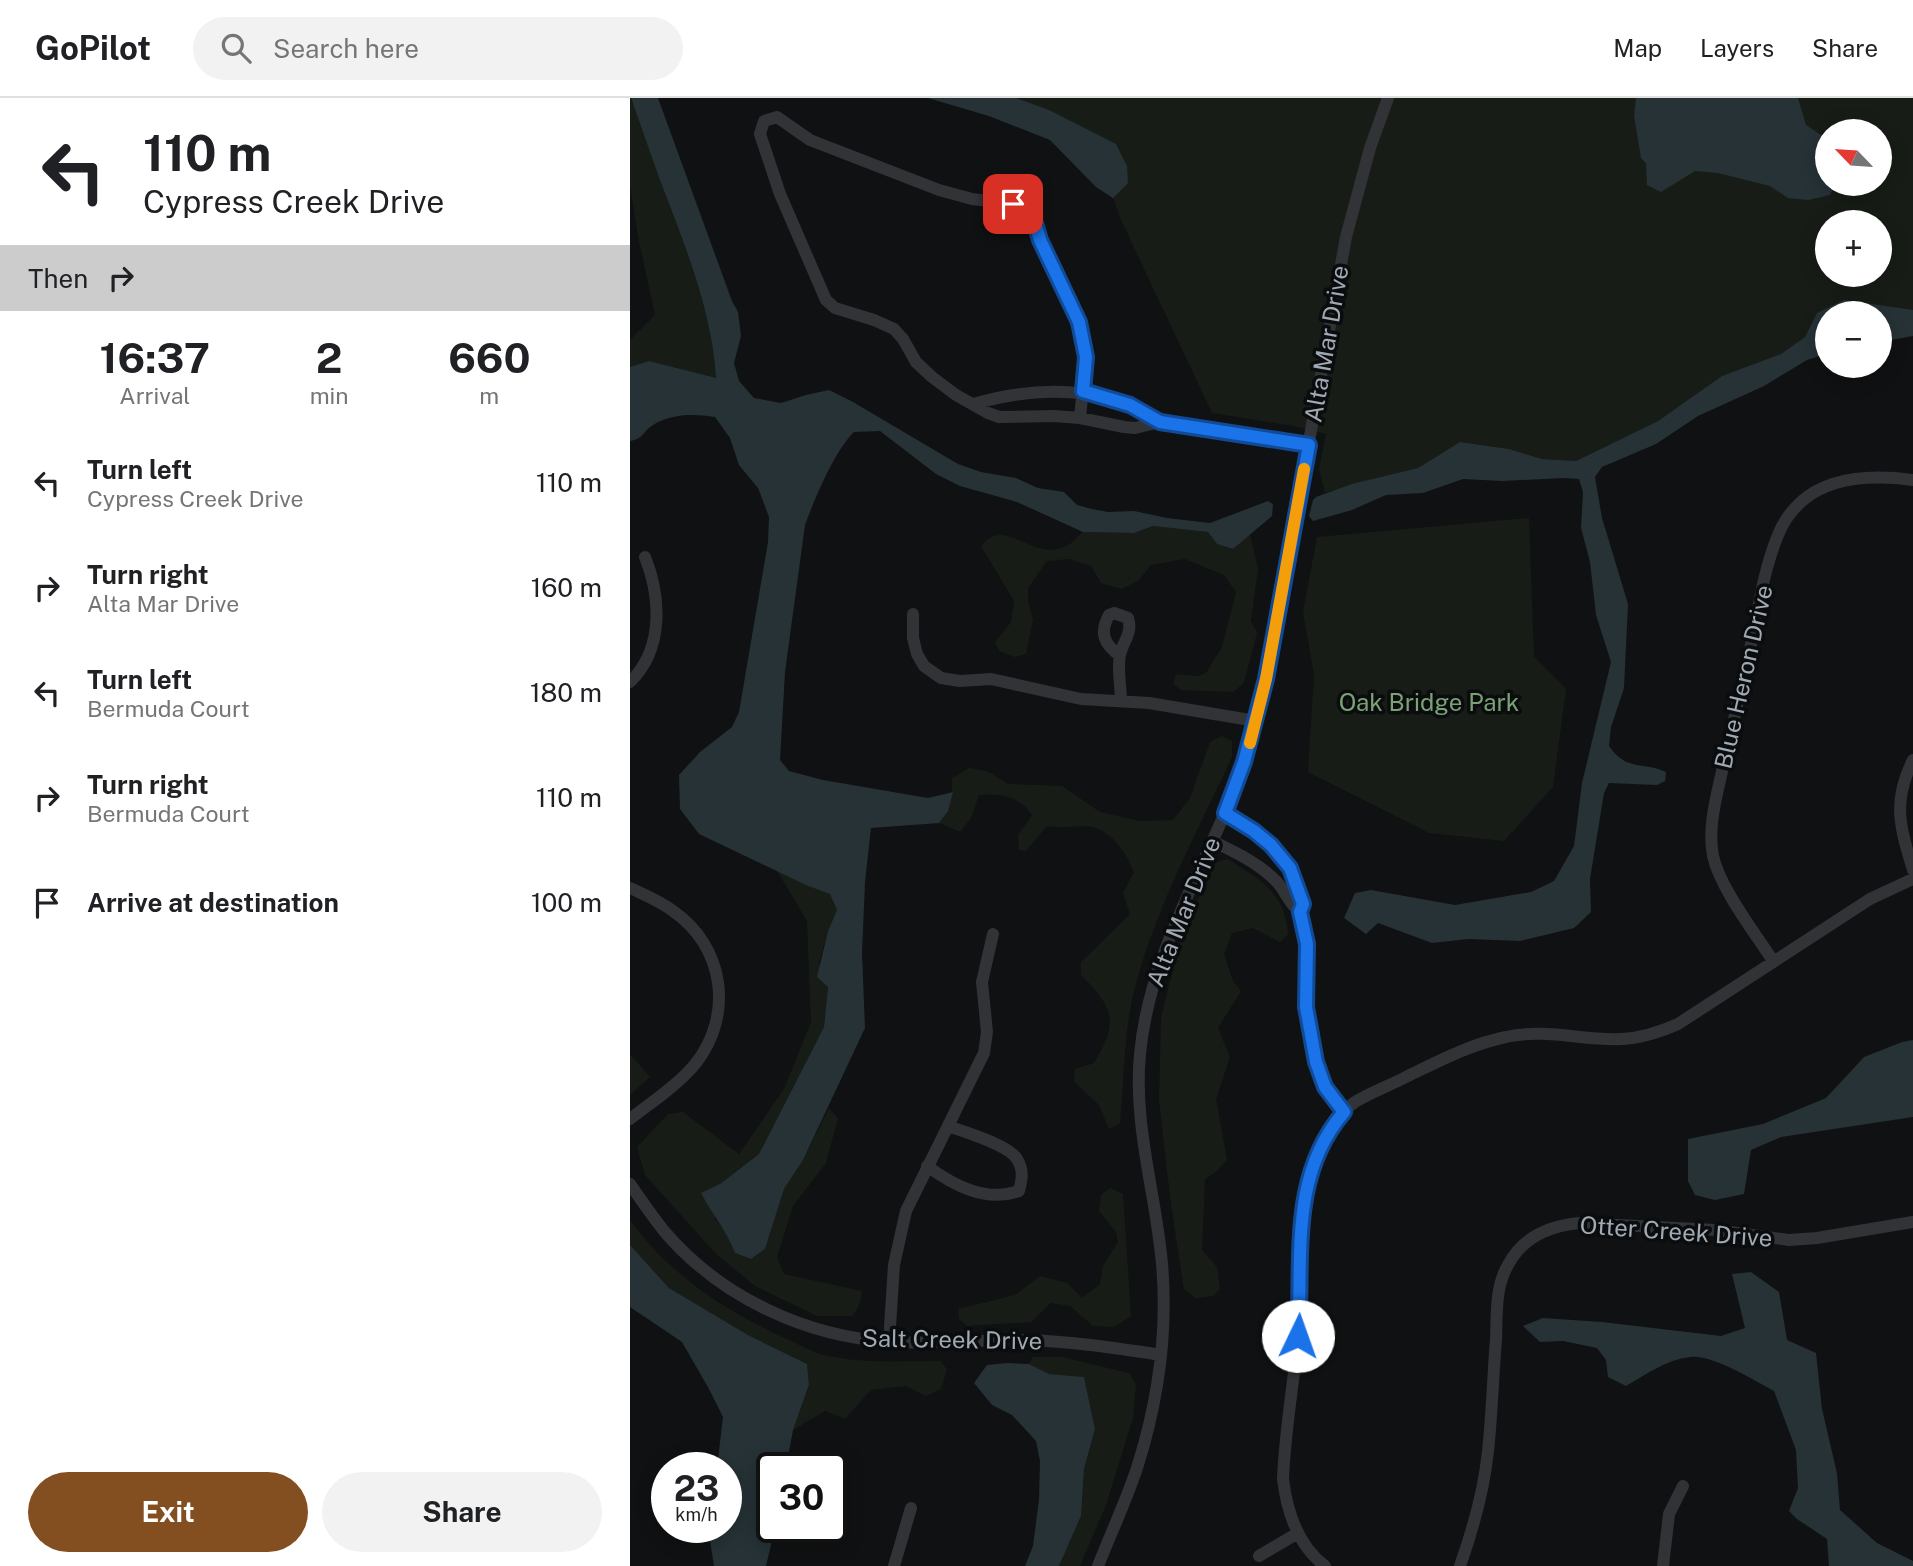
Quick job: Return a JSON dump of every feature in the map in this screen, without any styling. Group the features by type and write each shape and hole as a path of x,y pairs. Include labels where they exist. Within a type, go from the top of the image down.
{"street":[{"name":"Alta Mar Drive","path":"1098,1566 1143,1449 1156,1395 1161,1355 1164,1312 1162,1263 1141,1121 1140,1054 1145,1017 1166,943 1225,813 1256,721 1355,197 1388,98"},
{"path":"1080,418 1086,357 1079,322 1030,213 1013,204 972,199 926,185 810,140 777,117 764,121 760,134 780,194 826,300 835,308 894,329 916,362 956,395 999,417 1080,418 1135,428 1160,422"},
{"path":"973,404 1006,396 1083,391 1130,405 1160,422 1309,445"},
{"name":"Blue Heron Drive","path":"1773,961 1720,876 1713,857 1711,837 1721,778 1767,571 1783,524 1814,492 1838,482 1855,479 1872,477 1913,480"},
{"path":"630,682 645,662 656,627 655,584 646,557"},
{"path":"913,614 913,638 917,654 924,666 941,678 960,681 991,679 1081,699 1149,703 1256,721"},
{"path":"1120,656 1121,701"},
{"path":"1913,760 1900,793 1899,807 1900,827 1913,870"},
{"path":"1225,813 1271,845 1290,868 1303,904 1300,912 1307,944 1306,1007 1316,1062 1325,1087 1344,1112"},
{"path":"1212,841 1262,869 1276,881 1293,907 1300,912"},
{"path":"1325,1566 1298,1533 1285,1500 1283,1479 1298,1336 1300,1222 1303,1198 1314,1161 1331,1126 1357,1101 1446,1058 1506,1037 1555,1033 1622,1039 1660,1032 1678,1024 1870,899 1913,879"},
{"path":"630,888 672,910 698,934 713,959 720,996 719,1015 714,1031 696,1063 630,1119"},
{"path":"889,1342 894,1265 899,1234 911,1199 984,1053 986,1043 982,982 993,934"},
{"path":"927,1166 948,1181 985,1195 1005,1196 1019,1191 1022,1170 1017,1157 1008,1150 948,1126"},
{"name":"Salt Creek Drive","path":"630,1184 672,1239 714,1277 767,1310 817,1330 849,1338 889,1342 1025,1340 1075,1343 1161,1355"},
{"name":"Otter Creek Drive","path":"1460,1566 1481,1495 1488,1453 1499,1292 1507,1266 1514,1255 1533,1237 1563,1225 1578,1223 1715,1230 1789,1240 1913,1222"},
{"path":"1663,1566 1669,1514 1683,1486"},
{"path":"894,1566 911,1508"},
{"path":"1259,1556 1298,1533"}],"green space":[{"path":"630,98 642,124 702,300 716,379 649,361 630,367 630,340 655,315 630,186"},
{"path":"928,98 1913,98 1913,310 1892,311 1892,301 1815,301 1815,317 1805,337 1781,354 1722,376 1658,421 1576,461 1542,459 1509,449 1460,442 1418,468 1325,493 1319,469 1326,434 1212,413 1113,198 1096,187 1050,140 989,116"},
{"name":"Oak Bridge Park","path":"1529,518 1534,657 1566,689 1553,787 1504,841 1429,833 1308,772 1314,675 1303,612 1317,537"},
{"path":"1153,526 1208,532 1217,544 1233,549 1250,534 1258,569 1251,621 1257,633 1244,683 1233,692 1181,690 1173,684 1176,674 1198,676 1206,673 1222,647 1236,592 1224,575 1185,559 1151,565 1139,580 1122,589 1101,583 1091,566 1069,559 1047,561 1028,588 1033,620 1026,654 1015,657 999,651 995,642 1011,622 1014,601 981,546 990,538 1010,536 1041,549 1053,550 1068,545 1083,532 1134,533"},
{"path":"1222,736 1232,741 1232,757 1172,884 1146,950 1129,1016 1120,1123 1109,1129 1099,1105 1074,1082 1075,1069 1094,1063 1110,1026 1106,1007 1081,975 1081,962 1130,914 1123,893 1134,872 1126,855 1108,834 1082,826 1047,826 1026,851 1019,850 1018,835 1032,815 1015,800 1002,795 979,795 971,818 960,832 939,823 950,802 952,778 969,768 987,771 1008,784 1062,786 1100,812 1140,821 1173,820 1190,798 1210,742"},
{"path":"1228,859 1260,881 1276,897 1286,920 1288,934 1280,942 1253,928 1232,933 1224,954 1233,981 1241,991 1218,1028 1230,1057 1216,1099 1227,1160 1205,1179 1202,1250 1217,1267 1220,1288 1214,1296 1195,1298 1184,1289 1171,1205 1159,1100 1161,1018 1182,933 1216,862"},
{"path":"777,871 830,894 837,910 819,963 828,987 824,1027 759,1154 720,1184 715,1219 729,1236 735,1253 751,1259 765,1249 784,1189 803,1160 829,1108 838,1118 826,1163 793,1206 777,1257 784,1274 862,1291 860,1303 853,1316 817,1316 755,1286 715,1253 645,1175 637,1147 668,1114 683,1112 739,1154 784,1089 811,1022 807,921"},
{"path":"630,1054 650,1077 630,1095"},
{"path":"1110,1188 1123,1194 1131,1316 1114,1327 1093,1326 1070,1306 1051,1303 1031,1322 967,1326 959,1319 958,1309 1015,1295 1040,1276 1067,1283 1082,1298 1100,1284 1103,1266 1118,1242 1116,1232 1099,1211 1101,1195"},
{"path":"630,1220 645,1240 681,1275 723,1305 767,1330 806,1348 838,1358 867,1361 941,1361 947,1370 941,1389 926,1396 906,1386 871,1390 845,1419 825,1411 793,1430 809,1386 807,1364 748,1335 669,1288 630,1245"},
{"path":"1033,1357 1062,1357 1129,1373 1136,1384 1133,1418 1106,1505 1080,1566 1059,1566 1081,1516 1084,1469 1095,1429 1084,1377 1049,1374 1029,1364"}],"shaded area":[{"path":"631,98 658,98 738,312 741,336 734,363 739,381 754,398 781,403 829,390 958,464 981,472 1016,478 1038,488 1064,492 1077,505 1092,509 1108,512 1134,511 1210,523 1268,501 1273,504 1272,516 1233,549 1217,544 1208,532 1153,526 1134,533 1083,532 1017,502 960,486 936,474 880,431 854,432 839,451 805,525 785,672 780,760 789,771 823,780 928,798 953,792 948,811 939,823 871,828 865,882 862,953 865,1028 803,1160 784,1189 765,1249 751,1259 735,1253 701,1193 720,1184 759,1154 824,1027 828,987 817,977 828,931 837,910 830,894 699,834 680,809 679,775 700,752 732,727 739,712 768,542 769,517 758,488 739,465 730,438 715,417 691,415 668,418 630,441 630,367 649,361 716,378 709,327 696,278"},
{"path":"928,98 1016,98 1049,110 1116,144 1127,166 1128,183 1113,198 1096,187 1050,140 989,116"},
{"path":"1636,98 1798,98 1806,125 1815,131 1815,196 1826,196 1808,200 1788,198 1770,186 1718,173 1695,171 1661,192 1647,185 1646,163 1641,158 1634,116"},
{"path":"1892,307 1913,310 1913,336 1892,340"},
{"path":"1815,317 1815,358 1764,386 1698,416 1656,444 1602,467 1595,477 1602,518 1628,604 1624,688 1611,727 1609,746 1629,763 1666,772 1665,781 1657,785 1609,783 1604,793 1590,879 1591,912 1574,928 1520,941 1468,939 1432,943 1378,923 1366,934 1344,918 1355,893 1371,890 1455,905 1531,892 1554,881 1574,846 1582,783 1611,662 1596,615 1590,562 1581,528 1583,492 1579,479 1463,479 1423,493 1386,495 1352,510 1313,521 1309,516 1313,500 1352,484 1418,468 1460,442 1509,449 1542,459 1576,461 1658,421 1722,376 1781,354 1805,337"},
{"path":"1913,1040 1913,1117 1781,1137 1751,1150 1744,1194 1715,1200 1695,1195 1688,1181 1688,1139 1763,1124 1826,1098 1864,1057"},
{"path":"630,1245 669,1288 748,1335 807,1364 809,1385 793,1430 789,1452 756,1452 756,1543 771,1543 766,1566 714,1566 710,1543 742,1543 742,1452 719,1452 723,1417 682,1342 630,1307"},
{"path":"1751,1272 1779,1292 1787,1340 1816,1353 1822,1409 1837,1473 1840,1510 1877,1543 1913,1561 1913,1566 1829,1566 1827,1539 1789,1511 1798,1488 1796,1450 1774,1391 1733,1369 1699,1357 1673,1361 1626,1386 1608,1377 1606,1360 1597,1348 1563,1341 1540,1342 1523,1326 1543,1318 1721,1336 1745,1328 1732,1274"},
{"path":"1029,1364 1049,1374 1084,1377 1095,1429 1084,1469 1081,1516 1059,1566 1025,1566 1033,1546 1039,1499 1040,1461 1036,1441 1012,1415 992,1405 974,1383 987,1365"}],"slow traffic":[{"path":"1250,743 1266,679 1304,469"}],"route":[{"path":"1013,204 1030,213 1040,240 1071,300 1085,345 1083,391 1130,405 1160,422 1309,445 1266,679 1244,762 1225,813 1271,845 1290,868 1303,904 1300,912 1307,944 1306,1007 1316,1062 1331,1098 1344,1112 1321,1143 1303,1198 1299,1247 1298,1336"}]}
